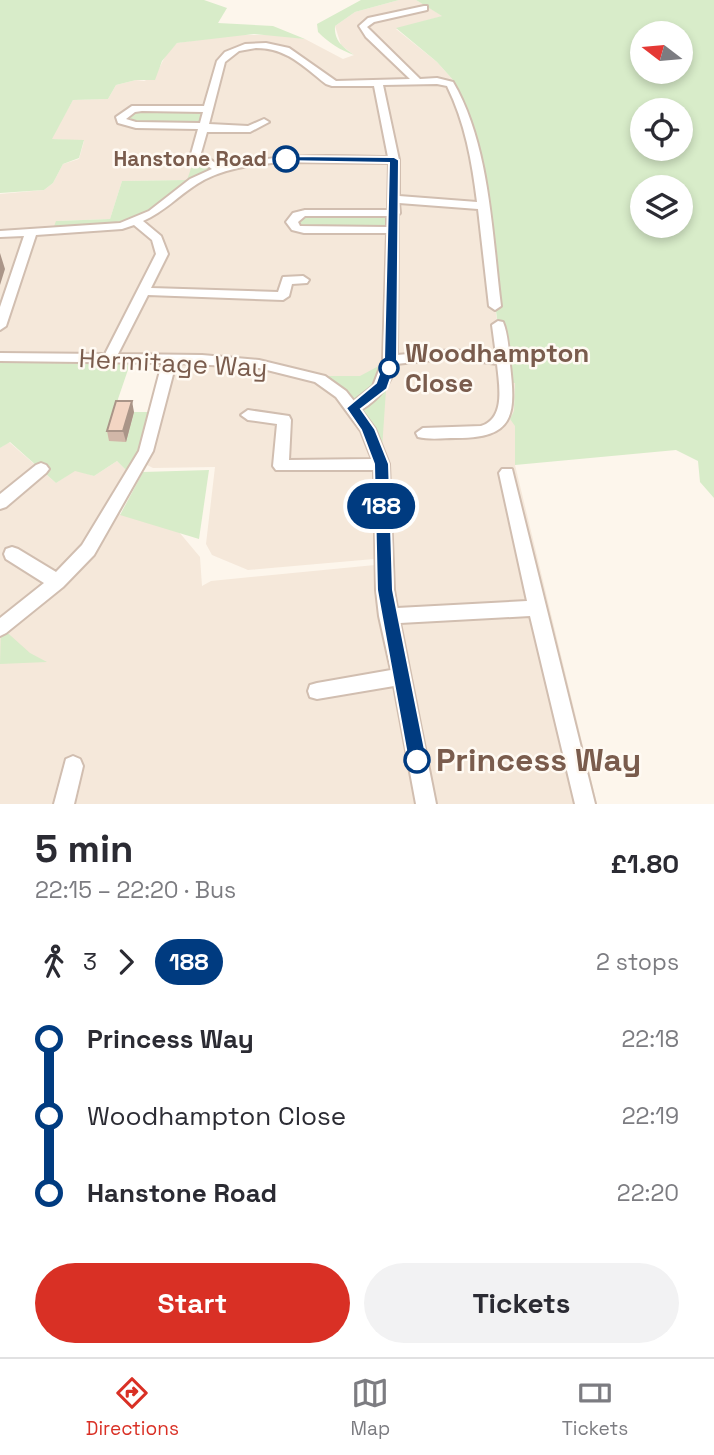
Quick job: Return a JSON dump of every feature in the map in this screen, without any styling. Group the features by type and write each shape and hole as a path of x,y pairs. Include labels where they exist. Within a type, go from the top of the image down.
{"street":[{"path":"418,82 363,26 372,20 424,8"},
{"path":"219,170 196,154 222,59 231,52 246,47 264,46 289,51 332,83 445,82 453,86 470,135 495,306"},
{"path":"353,408 364,402 382,385 390,360 394,160 389,125 378,83"},
{"path":"209,109 132,109 121,117 121,121 136,125 250,128 264,122"},
{"path":"0,234 109,228 136,221 153,213 194,181 219,170 247,163 281,159 394,160"},
{"path":"395,199 482,206"},
{"path":"394,230 304,229 296,228 292,222 297,215 305,213 395,213"},
{"path":"110,357 162,259 163,249 155,236 136,221"},
{"path":"0,326 31,232"},
{"path":"144,291 283,296 287,279 303,280"},
{"path":"423,433 479,432 492,429 502,420 507,396 498,325"},
{"path":"390,360 453,354 503,360"},
{"name":"Hermitage Way","path":"0,357 237,361 298,372 326,381 353,408 368,429 381,464 383,560 388,616 426,804"},
{"path":"0,628 57,582 88,550 146,451 170,359"},
{"path":"247,415 284,420 281,466 381,464"},
{"path":"0,503 41,470"},
{"path":"507,473 585,804"},
{"path":"12,554 57,582"},
{"path":"388,616 537,608"},
{"path":"317,691 400,677"},
{"path":"64,804 73,765"}],"shaded area":[{"path":"399,0 416,0 443,16 396,29 437,62 454,81 470,135 506,382 515,383 515,465 597,804 0,804 0,448 9,442 56,483 75,470 94,476 117,461 128,472 107,510 179,532 200,557 202,586 211,581 375,565 374,559 248,570 212,555 206,544 215,467 153,468 147,465 175,359 0,357 0,194 44,190 53,183 63,164 79,159 84,141 51,139 73,100 108,99 116,85 136,80 144,81 155,76 167,53 177,43 233,35 278,35 305,39 343,59 354,55 341,45 335,26 355,12","holes":["187,180 95,229 56,221 110,219 122,181"]}],"green space":[{"path":"0,0 204,0 227,8 218,23 273,26 305,39 254,34 177,43 162,61 155,80 136,80 116,85 108,99 73,100 52,139 84,140 79,158 63,164 53,183 44,190 0,193"},
{"path":"361,0 399,0 355,12 335,26 338,40 354,55 326,40 318,32 317,24"},
{"path":"416,0 714,0 714,498 700,482 698,461 676,450 515,465 515,426 510,419 514,411 515,383 506,383 475,160 453,86 454,81 437,62 396,28 442,16"},
{"path":"132,109 209,109 205,126 136,125 121,121"},
{"path":"196,154 219,170 136,221 52,232 56,221 110,219 122,181 187,180"},
{"path":"304,216 388,217 390,223 387,226 305,227 297,225 296,219"},
{"path":"0,357 132,358 118,399 119,411 110,441 126,441 134,412 149,412 141,444 128,472 117,461 94,476 75,471 56,483 10,442 0,448"},
{"path":"390,360 381,464 368,429 320,379 327,376 360,376"},
{"path":"209,470 199,539 120,515 143,472"},
{"path":"1,627 30,653 47,662 0,664"}],"building":[{"path":"116,401 132,401 123,431 107,431"}],"bus line":[{"name":"188","path":"286,159 394,160 390,360 382,385 364,402 353,408 368,429 381,464 383,560 388,616 417,760"}],"place":[{"name":"Hanstone Road","path":"286,159"},
{"name":"Woodhampton Close","path":"389,368"},
{"name":"Princess Way","path":"417,760"}]}
